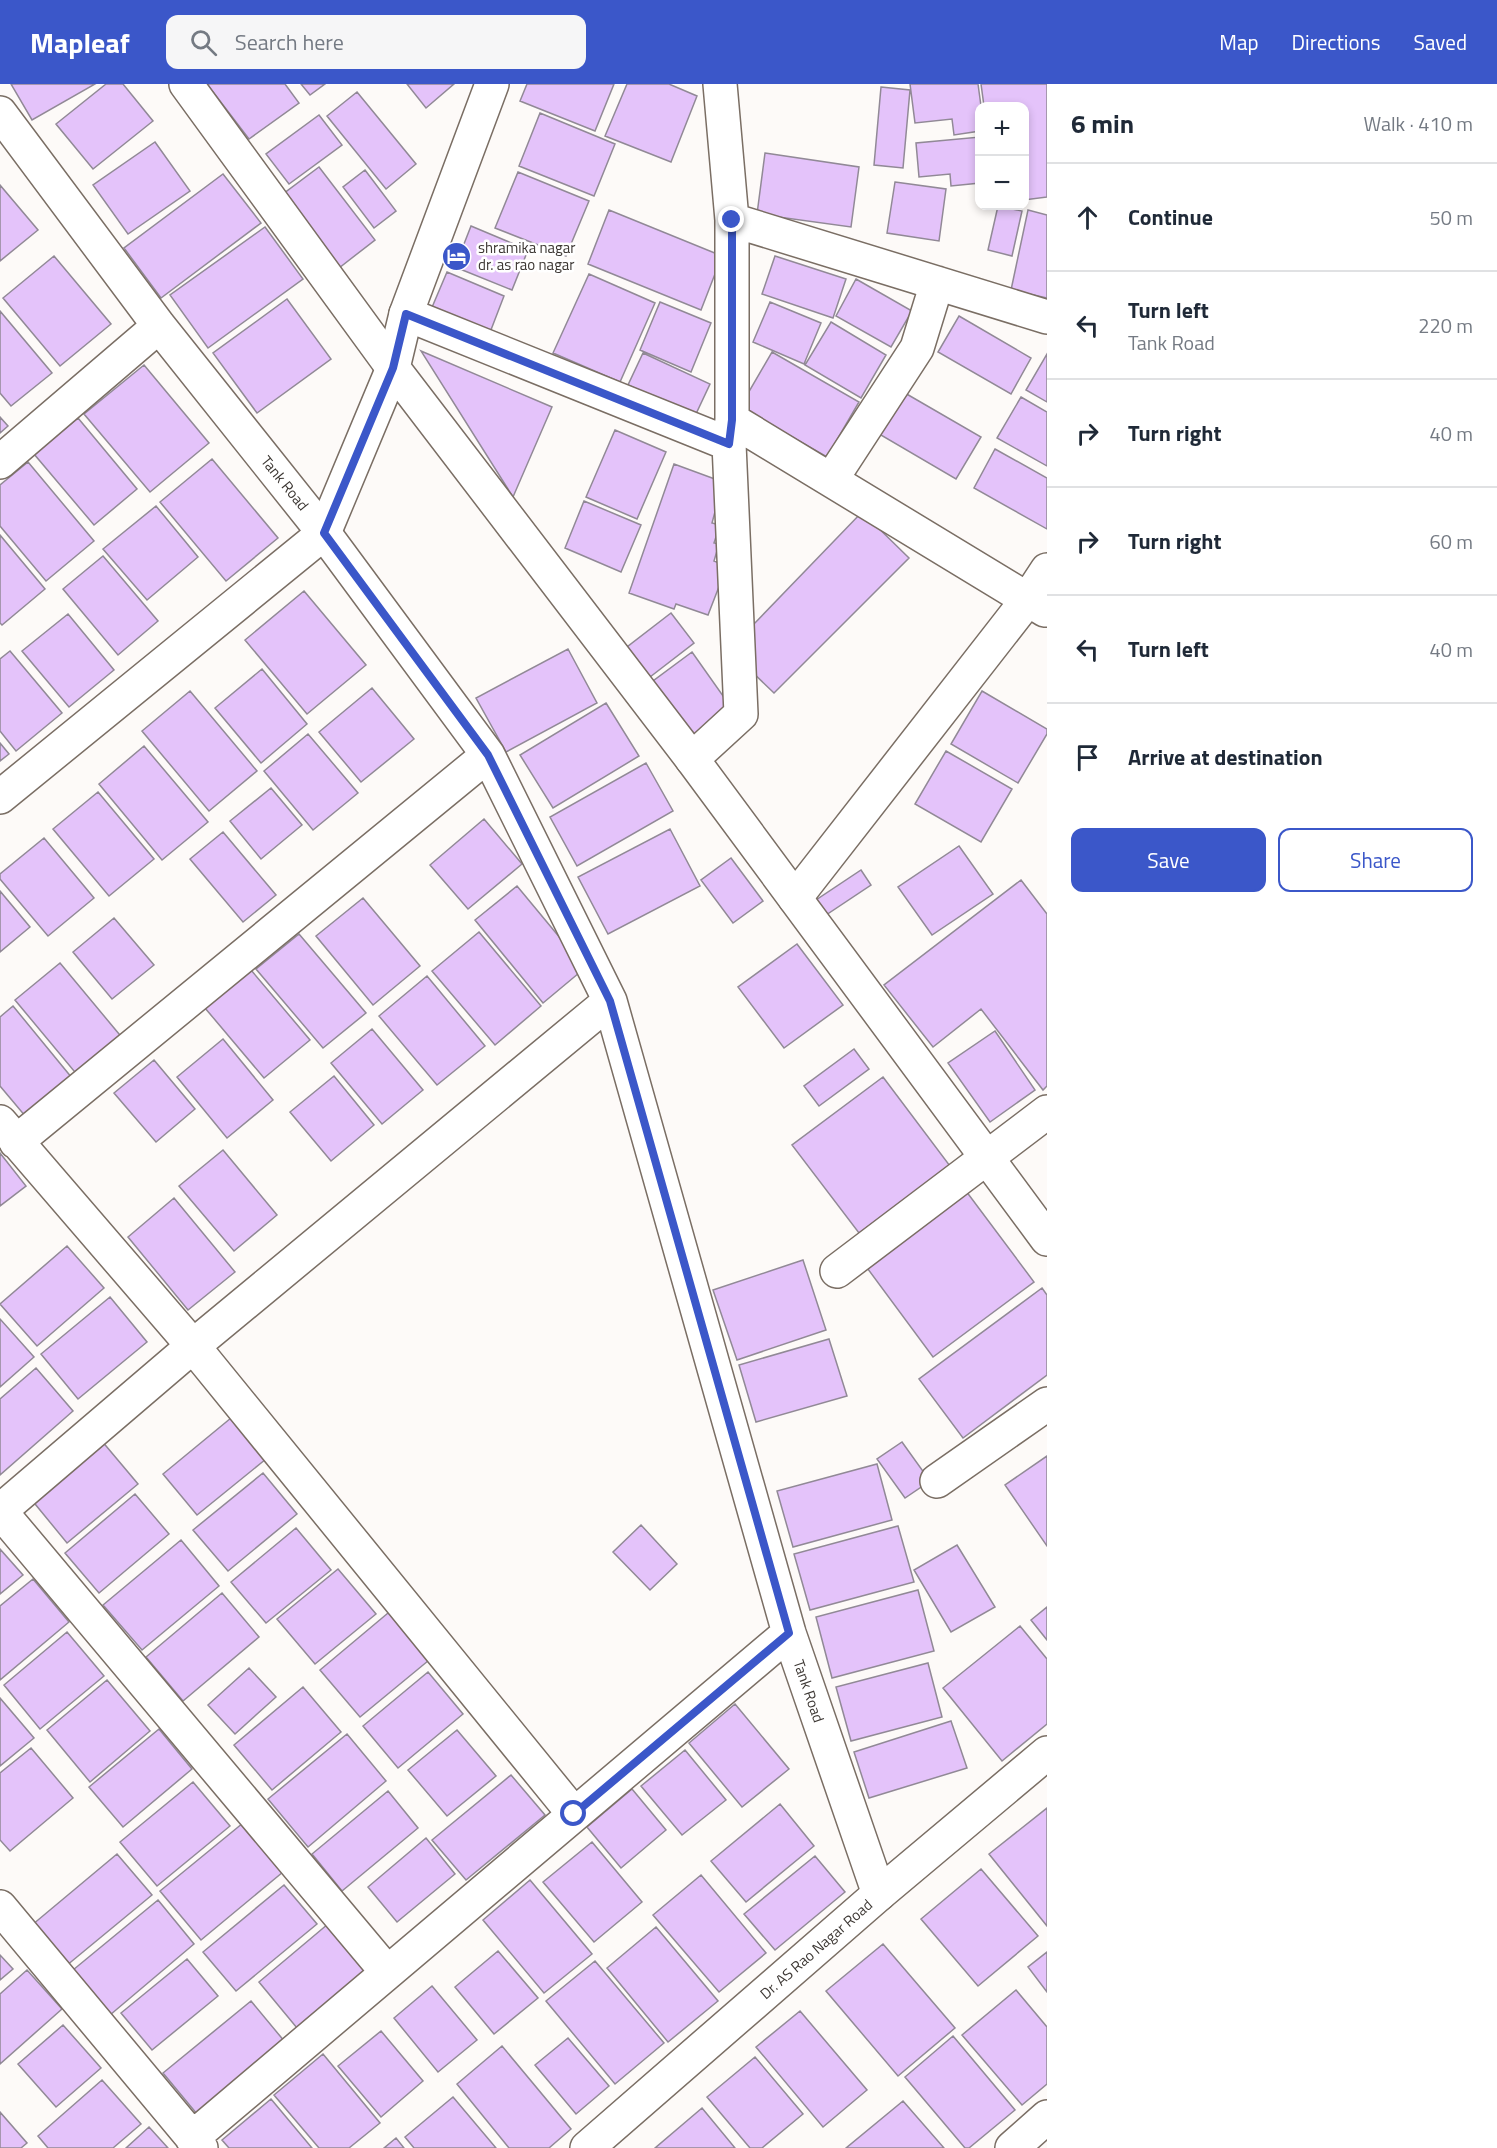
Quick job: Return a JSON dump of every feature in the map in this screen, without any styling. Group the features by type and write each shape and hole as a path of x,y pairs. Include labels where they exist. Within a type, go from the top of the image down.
{"street":[{"path":"186,84 393,368 692,759 1047,1239"},
{"path":"0,797 324,533 393,368 406,314 492,84"},
{"path":"692,759 741,714 730,432 732,220 720,84"},
{"name":"Tank Road","path":"3,123 159,326 324,533 488,755 610,1001 789,1633 879,1894"},
{"path":"732,220 1047,317"},
{"path":"831,480 917,348 937,283"},
{"path":"406,314 730,432 831,480 1038,605"},
{"path":"0,462 159,326"},
{"path":"795,898 1038,605 1047,570"},
{"path":"488,755 8,1132 193,1346 574,1814"},
{"path":"387,1972 0,1511 193,1346 610,1001"},
{"path":"837,1271 1047,1112"},
{"path":"937,1481 1047,1404"},
{"path":"0,1907 197,2143 387,1972 789,1633"},
{"name":"Dr. AS Rao Nagar Road","path":"587,2148 879,1894 1047,1753"},
{"path":"1012,2148 1047,2117"}],"building":[{"path":"11,84 95,84 32,120"},
{"path":"106,84 123,84 153,121 93,169 56,124"},
{"path":"207,84 285,84 299,103 249,139"},
{"path":"301,84 325,84 310,95"},
{"path":"407,84 454,84 426,108"},
{"path":"527,84 614,84 595,131 520,101"},
{"path":"627,84 669,84 697,96 671,162 605,136"},
{"path":"910,84 978,84 980,102 975,102 975,132 954,135 952,119 915,123"},
{"path":"981,84 1047,84 1047,197 1029,199 1029,102 983,102"},
{"path":"881,87 910,90 903,168 874,165"},
{"path":"357,92 416,164 386,189 327,116"},
{"path":"540,113 615,144 594,196 519,166"},
{"path":"319,115 342,145 289,184 266,154"},
{"path":"975,137 975,184 951,186 950,174 919,177 916,143"},
{"path":"155,142 190,191 128,234 93,185"},
{"path":"765,153 859,167 851,227 757,214"},
{"path":"319,167 375,240 339,268 283,194"},
{"path":"365,170 396,211 374,228 343,187"},
{"path":"518,172 589,201 566,256 495,228"},
{"path":"223,174 261,223 161,298 124,248"},
{"path":"895,182 946,189 939,241 887,233"},
{"path":"0,185 38,230 0,261"},
{"path":"609,210 722,256 701,310 588,264"},
{"path":"997,210 1022,211 1012,256 988,250"},
{"path":"1028,210 1047,215 1047,298 1011,290"},
{"path":"471,226 528,250 512,290 455,267"},
{"path":"265,227 303,279 208,348 170,295"},
{"path":"54,256 111,324 60,366 3,298"},
{"path":"775,256 846,279 833,318 762,294"},
{"path":"447,272 504,296 489,335 430,312"},
{"path":"589,274 655,303 620,382 553,353"},
{"path":"856,279 912,311 891,347 836,316"},
{"path":"287,299 331,359 257,413 213,353"},
{"path":"660,302 711,323 691,372 640,350"},
{"path":"770,302 821,323 804,364 753,342"},
{"path":"0,311 52,373 11,406 0,393"},
{"path":"959,316 1031,358 1011,394 938,352"},
{"path":"831,322 886,355 861,398 805,365"},
{"path":"421,351 552,407 513,497"},
{"path":"772,352 859,402 827,457 740,407"},
{"path":"643,353 710,384 695,416 628,385"},
{"path":"1047,354 1047,402 1026,390"},
{"path":"144,365 209,443 150,492 84,414"},
{"path":"898,389 981,437 956,479 874,431"},
{"path":"1021,397 1047,412 1047,466 997,438"},
{"path":"0,417 8,426 0,433"},
{"path":"78,418 137,489 94,525 34,454"},
{"path":"615,430 666,452 637,519 586,497"},
{"path":"995,449 1047,478 1047,529 974,488"},
{"path":"212,459 278,538 226,581 160,502"},
{"path":"28,462 94,541 46,581 0,526 0,485"},
{"path":"674,464 723,482 712,523 720,525 714,543 719,544 714,561 727,566 708,615 676,604 674,609 629,593"},
{"path":"584,501 641,525 621,572 565,548"},
{"path":"156,506 198,557 147,600 103,549"},
{"path":"862,512 909,558 774,693 747,667 752,626"},
{"path":"0,535 45,589 2,625 0,623"},
{"path":"103,556 158,621 118,655 63,589"},
{"path":"304,591 366,665 307,714 245,640"},
{"path":"671,613 694,643 650,677 627,647"},
{"path":"68,614 114,670 69,707 22,651"},
{"path":"568,649 597,703 506,752 476,698"},
{"path":"10,651 62,713 16,751 0,731 0,659"},
{"path":"692,652 733,710 693,738 653,681"},
{"path":"262,669 307,724 261,763 215,708"},
{"path":"372,688 414,739 361,782 319,732"},
{"path":"190,691 257,771 209,811 142,731"},
{"path":"982,691 1047,729 1047,734 1018,783 951,744"},
{"path":"606,703 639,756 553,808 520,755"},
{"path":"308,734 358,793 313,830 264,771"},
{"path":"0,743 9,754 0,761"},
{"path":"144,746 208,822 162,860 99,784"},
{"path":"946,751 1012,789 981,842 915,804"},
{"path":"646,763 673,811 577,866 550,817"},
{"path":"271,788 302,825 261,859 230,821"},
{"path":"98,792 154,859 109,896 53,829"},
{"path":"484,819 522,864 468,909 430,865"},
{"path":"670,829 700,886 608,934 578,877"},
{"path":"223,832 276,895 243,922 190,859"},
{"path":"44,838 94,898 48,936 0,879 0,874"},
{"path":"959,846 993,894 932,935 898,887"},
{"path":"731,858 763,901 733,923 701,880"},
{"path":"861,870 871,885 823,917 813,902"},
{"path":"1021,880 1047,914 1047,1086 1043,1090 981,1009 933,1047 884,985"},
{"path":"517,886 585,968 543,1003 475,920"},
{"path":"0,891 30,927 0,952"},
{"path":"363,898 420,966 373,1005 316,936"},
{"path":"114,918 154,965 112,999 73,952"},
{"path":"479,932 541,1006 495,1045 432,971"},
{"path":"299,934 366,1013 323,1048 256,969"},
{"path":"797,944 843,1005 784,1048 738,987"},
{"path":"60,963 124,1040 79,1077 15,1000"},
{"path":"251,970 310,1040 264,1078 205,1008"},
{"path":"427,976 485,1046 437,1085 379,1016"},
{"path":"13,1006 72,1078 26,1117 0,1086 0,1017"},
{"path":"372,1029 423,1090 382,1124 331,1063"},
{"path":"995,1031 1035,1090 990,1122 948,1063"},
{"path":"223,1039 273,1100 227,1138 177,1077"},
{"path":"854,1049 869,1069 819,1106 804,1086"},
{"path":"154,1060 195,1109 156,1142 114,1093"},
{"path":"334,1076 374,1125 331,1161 290,1112"},
{"path":"883,1077 950,1166 859,1233 792,1145"},
{"path":"223,1150 277,1215 234,1251 179,1186"},
{"path":"0,1153 26,1186 0,1206"},
{"path":"963,1187 1034,1282 933,1357 862,1261"},
{"path":"174,1198 235,1272 188,1310 128,1237"},
{"path":"67,1246 104,1288 37,1346 0,1304"},
{"path":"803,1260 826,1330 737,1360 713,1290"},
{"path":"1042,1288 1047,1295 1047,1375 963,1438 919,1379"},
{"path":"110,1297 147,1342 78,1399 41,1354"},
{"path":"0,1319 34,1357 0,1387"},
{"path":"829,1339 847,1396 756,1422 739,1365"},
{"path":"36,1368 73,1411 0,1475 0,1399"},
{"path":"231,1418 266,1459 197,1515 163,1474"},
{"path":"101,1440 138,1484 67,1543 31,1499"},
{"path":"902,1442 930,1481 905,1498 877,1459"},
{"path":"1047,1456 1047,1546 1005,1485"},
{"path":"877,1464 892,1520 793,1547 777,1491"},
{"path":"263,1473 297,1514 228,1571 193,1530"},
{"path":"135,1494 169,1534 99,1593 65,1553"},
{"path":"641,1525 677,1564 650,1590 613,1552"},
{"path":"898,1526 914,1582 810,1610 794,1554"},
{"path":"296,1528 331,1570 266,1623 231,1582"},
{"path":"181,1540 219,1586 142,1650 103,1605"},
{"path":"957,1545 995,1607 951,1632 914,1570"},
{"path":"0,1549 23,1575 0,1594"},
{"path":"338,1569 376,1614 315,1664 277,1619"},
{"path":"33,1579 69,1622 0,1680 0,1606"},
{"path":"918,1590 934,1651 832,1678 816,1617"},
{"path":"222,1593 259,1637 183,1701 146,1657"},
{"path":"1047,1607 1047,1640 1031,1620"},
{"path":"394,1608 434,1656 360,1717 320,1670"},
{"path":"1020,1626 1047,1659 1047,1724 1002,1761 943,1688"},
{"path":"67,1632 104,1676 40,1729 4,1685"},
{"path":"928,1663 942,1717 851,1741 836,1687"},
{"path":"249,1668 276,1697 235,1734 208,1705"},
{"path":"428,1672 463,1714 398,1768 363,1726"},
{"path":"107,1680 150,1731 90,1782 47,1730"},
{"path":"303,1687 341,1732 272,1790 234,1745"},
{"path":"0,1698 34,1738 0,1766"},
{"path":"735,1704 789,1769 742,1807 689,1743"},
{"path":"951,1721 967,1768 869,1798 854,1752"},
{"path":"159,1729 192,1769 123,1827 89,1787"},
{"path":"457,1730 496,1776 447,1816 408,1770"},
{"path":"347,1734 386,1781 308,1847 268,1799"},
{"path":"31,1748 73,1798 10,1851 0,1840 0,1773"},
{"path":"685,1750 726,1800 682,1835 641,1786"},
{"path":"511,1775 545,1815 466,1880 432,1840"},
{"path":"193,1782 230,1826 157,1886 120,1842"},
{"path":"632,1789 666,1830 621,1868 587,1827"},
{"path":"388,1791 418,1828 342,1891 312,1854"},
{"path":"780,1804 814,1846 746,1902 711,1861"},
{"path":"1047,1808 1047,1926 989,1854"},
{"path":"243,1823 283,1872 201,1940 160,1891"},
{"path":"426,1838 455,1874 397,1922 368,1887"},
{"path":"592,1842 642,1902 594,1942 543,1882"},
{"path":"117,1854 152,1895 66,1966 32,1925"},
{"path":"815,1856 845,1892 775,1950 744,1914"},
{"path":"981,1869 1038,1936 978,1986 921,1919"},
{"path":"701,1875 766,1953 719,1992 653,1915"},
{"path":"530,1880 592,1954 544,1993 483,1920"},
{"path":"284,1885 317,1924 236,1991 203,1952"},
{"path":"158,1900 194,1944 110,2015 73,1970"},
{"path":"328,1924 366,1970 297,2028 259,1982"},
{"path":"656,1927 718,2001 668,2042 607,1968"},
{"path":"883,1944 955,2028 898,2076 826,1991"},
{"path":"498,1951 538,1998 494,2034 455,1987"},
{"path":"1047,1952 1047,1992 1028,1967"},
{"path":"0,1955 13,1969 0,1980"},
{"path":"187,1959 218,1996 152,2050 121,2013"},
{"path":"595,1961 664,2043 615,2084 546,2001"},
{"path":"27,1970 62,2009 0,2064 0,1994"},
{"path":"432,1986 477,2040 438,2072 394,2018"},
{"path":"1016,1990 1047,2027 1047,2084 1022,2105 962,2035"},
{"path":"251,2001 285,2042 197,2114 163,2073"},
{"path":"800,2011 867,2090 823,2127 756,2047"},
{"path":"63,2025 101,2068 56,2107 18,2064"},
{"path":"381,2031 423,2081 381,2117 338,2066"},
{"path":"953,2036 1015,2110 969,2148 965,2148 905,2077"},
{"path":"568,2038 609,2086 576,2114 535,2065"},
{"path":"502,2046 571,2129 549,2148 509,2148 457,2084"},
{"path":"323,2054 380,2123 349,2148 319,2148 274,2095"},
{"path":"755,2057 803,2114 762,2148 750,2148 707,2097"},
{"path":"102,2080 141,2124 113,2148 48,2148 38,2136"},
{"path":"453,2097 496,2148 414,2148 405,2137"},
{"path":"271,2099 312,2148 229,2148 222,2140"},
{"path":"903,2101 944,2148 846,2148"},
{"path":"702,2108 735,2148 655,2148"},
{"path":"0,2112 27,2143 21,2148 0,2148"},
{"path":"149,2127 168,2148 126,2148"},
{"path":"396,2138 404,2148 384,2148"}],"place":[{"name":"shramika nagar dr. as rao nagar","path":"457,256"}],"route":[{"path":"574,1814 789,1633 610,1001 488,755 324,533 393,368 406,314 729,444 732,420 732,220"}]}
